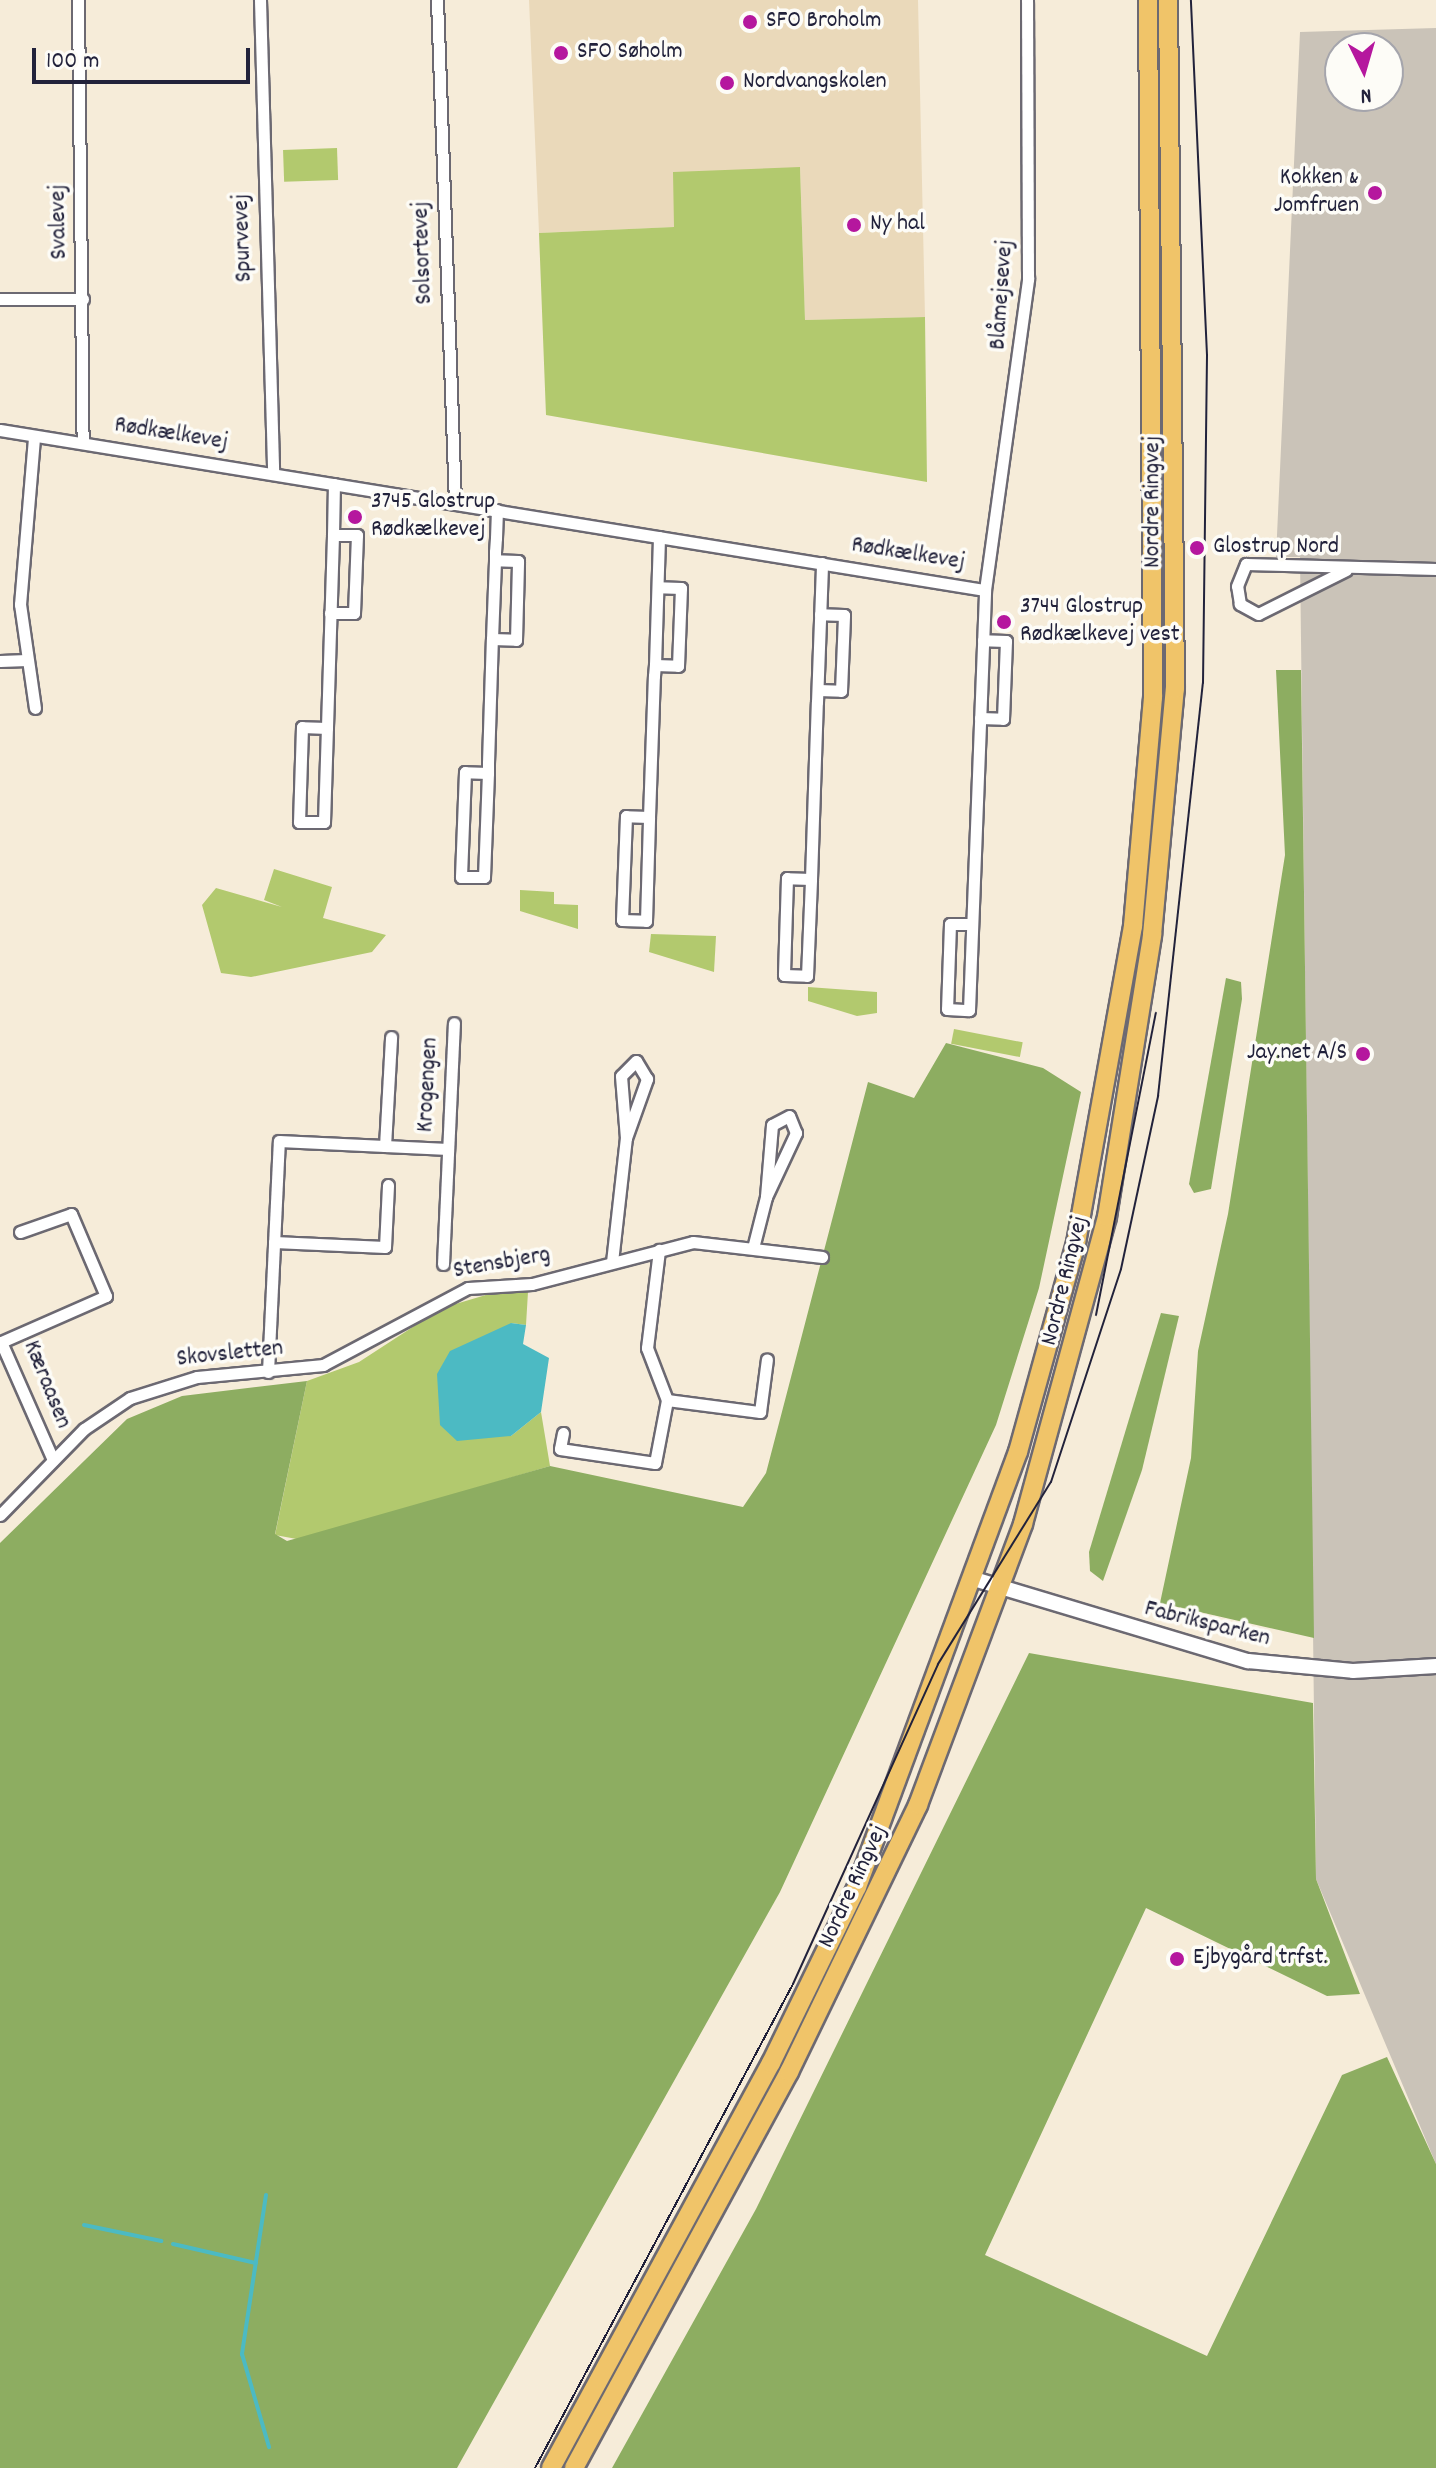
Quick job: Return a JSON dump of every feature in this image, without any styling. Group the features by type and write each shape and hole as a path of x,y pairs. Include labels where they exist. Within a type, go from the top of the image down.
{"main road":[{"name":"Nordre Ringvej","path":"551,2468 814,1980 900,1783 974,1579 1076,1243 1133,926 1157,560 1148,0"},
{"name":"Nordre Ringvej","path":"574,2468 878,1896 1001,1589 1107,1217 1170,779 1179,574 1168,0"}],"street":[{"name":"Svalevej","path":"78,0 83,443"},
{"name":"Spurvevej","path":"260,0 273,474"},
{"name":"Solsortevej","path":"437,0 455,504"},
{"name":"Blåmejsevej","path":"985,590 1028,279 1027,0"},
{"path":"0,299 83,299"},
{"name":"Rødkælkevej","path":"0,430 34,438 83,443 985,590 969,1010 947,1009 950,924 972,924"},
{"path":"34,438 21,566 27,660 35,708"},
{"path":"327,728 302,727 299,822 324,822 327,728 330,613 333,535 334,484"},
{"path":"488,773 465,772 461,877 484,877 488,773 492,639 497,510"},
{"path":"330,613 354,613 357,535 333,535"},
{"path":"649,817 626,816 622,920 646,921 659,537"},
{"path":"492,639 516,640 518,561 495,560"},
{"name":"Rødkælkevej","path":"811,879 787,878 784,975 807,976 811,879 818,690 822,563"},
{"path":"1346,570 1258,614 1240,604 1237,586 1246,564 1346,570 1436,569"},
{"path":"655,665 678,666 681,588 658,587"},
{"path":"818,690 841,691 844,615 820,614"},
{"path":"980,718 1003,719 1006,641 983,640"},
{"path":"0,661 27,660"},
{"name":"Krogengen","path":"443,1264 454,1023"},
{"name":"Krogengen","path":"385,1146 391,1037"},
{"path":"612,1262 626,1138 621,1076 636,1061 647,1079 626,1138"},
{"path":"753,1248 766,1197 772,1125 789,1116 796,1133 766,1197"},
{"name":"Krogengen","path":"268,1372 279,1141 448,1149"},
{"path":"274,1242 385,1247 388,1185"},
{"name":"Kæraasen","path":"20,1232 71,1214 106,1296 1,1342 53,1460"},
{"name":"Stensbjerg","path":"446,1296 693,1242 822,1257"},
{"path":"563,1433 560,1449 655,1463 667,1400 647,1348 659,1250"},
{"name":"Skovsletten","path":"0,1515 53,1460 130,1398 197,1377 268,1372 349,1356 446,1296"},
{"path":"667,1400 760,1412 767,1359"},
{"name":"Fabriksparken","path":"974,1579 1248,1661 1353,1671 1436,1666"}],"shaded area":[{"name":"Nordvangskolen","path":"529,0 918,0 925,317 805,320 800,167 674,227 539,233"},
{"path":"1436,28 1436,2164 1316,1879 1300,557 1276,557 1300,32"}],"green space":[{"path":"337,148 338,180 284,182 283,150"},
{"path":"800,167 805,320 925,317 927,482 546,415 539,233 674,227 673,172"},
{"path":"1276,670 1301,670 1314,1638 1160,1603 1191,1458 1198,1351 1228,1214 1285,855"},
{"path":"274,869 332,887 323,918 386,935 372,952 251,977 221,973 202,905 216,888 282,907 264,900"},
{"path":"520,890 554,892 554,904 578,905 578,929 520,911"},
{"path":"651,934 716,936 714,972 649,952"},
{"path":"1226,978 1241,982 1242,999 1211,1189 1194,1193 1189,1184"},
{"path":"808,987 877,992 877,1013 857,1016 808,1001"},
{"path":"954,1029 1023,1042 1020,1057 951,1044"},
{"path":"946,1043 1043,1068 1081,1092 1039,1288 996,1425 780,1892 457,2468 0,2468 0,1543 127,1419 182,1396 307,1381 275,1534 287,1541 550,1466 743,1507 766,1473 868,1082 914,1098"},
{"path":"496,1292 528,1292 526,1325 511,1323 511,1436 541,1412 550,1466 302,1540 275,1535 307,1381 359,1362 442,1308"},
{"path":"1161,1313 1179,1316 1142,1470 1103,1581 1090,1571 1089,1552"},
{"path":"1029,1653 1313,1703 1316,1879 1360,1994 1327,1996 1146,1908 985,2255 1207,2356 1342,2075 1387,2057 1436,2164 1436,2468 612,2468 756,2209"}],"water":[{"path":"511,1323 526,1325 523,1344 549,1358 541,1412 511,1436 457,1441 440,1425 437,1374 450,1351"}],"waterway":[{"path":"266,2195 242,2354 269,2447"},
{"path":"84,2225 161,2241"},
{"path":"173,2244 256,2263"}],"tram line":[{"path":"535,2468 793,1984 938,1664 1051,1482 1121,1269 1158,1096 1203,683 1207,355 1191,0"},
{"path":"1096,1315 1156,1013"}],"place":[{"name":"SFO Broholm","path":"750,22"},
{"name":"SFO Søholm","path":"561,53"},
{"name":"Nordvangskolen","path":"727,83"},
{"name":"Kokken & Jomfruen","path":"1375,193"},
{"name":"Ny hal","path":"854,225"},
{"name":"3745 Glostrup Rødkælkevej","path":"355,517"},
{"name":"Glostrup Nord","path":"1197,548"},
{"name":"3744 Glostrup Rødkælkevej vest","path":"1004,622"},
{"name":"Jay.net A/S","path":"1363,1054"},
{"name":"Ejbygård trfst.","path":"1177,1959"}]}
